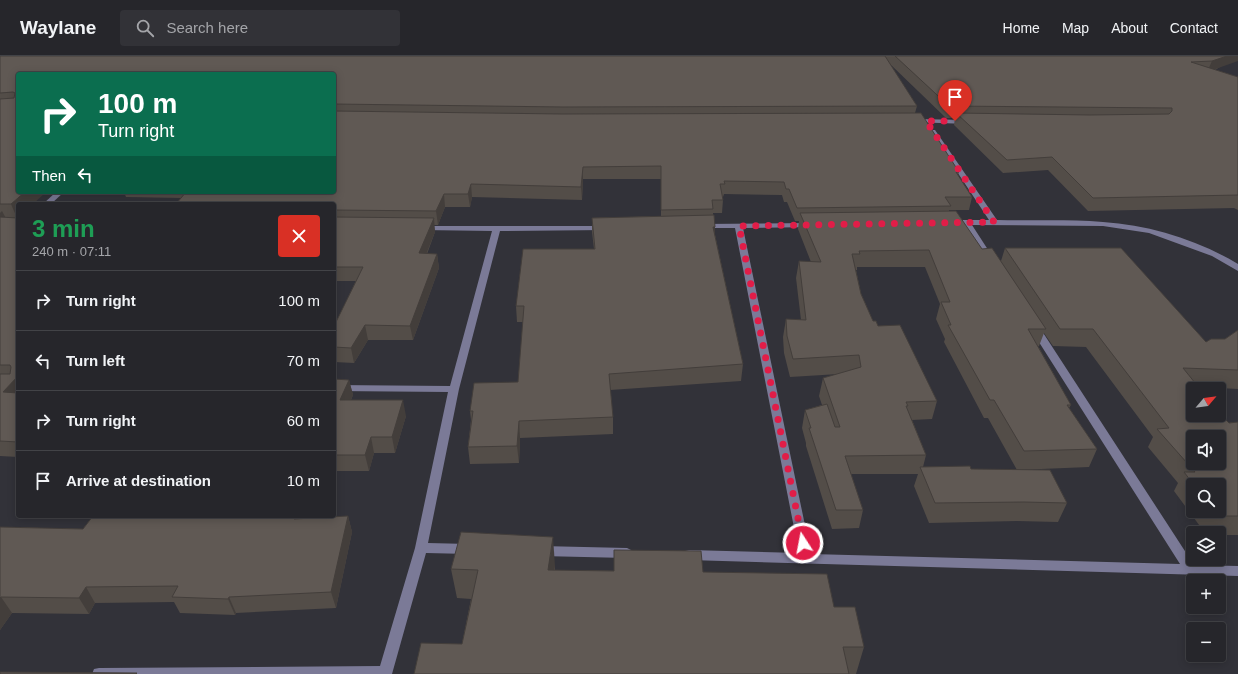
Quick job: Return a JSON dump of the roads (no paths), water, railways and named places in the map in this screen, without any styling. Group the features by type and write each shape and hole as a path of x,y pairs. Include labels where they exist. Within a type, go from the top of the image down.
{"street":[{"path":"910,121 972,122"},
{"path":"926,121 994,222"},
{"path":"49,202 58,194"},
{"path":"943,222 1104,224 1151,231 1215,254 1237,265"},
{"path":"966,222 996,269"},
{"path":"692,226 818,224"},
{"path":"739,226 806,558"},
{"path":"412,228 614,228"},
{"path":"99,674 385,673 421,548 454,389 497,229"},
{"path":"1031,322 1190,569"},
{"path":"336,388 454,389"},
{"path":"421,548 484,549"},
{"path":"531,551 641,554"},
{"path":"680,555 1238,571"}]}
